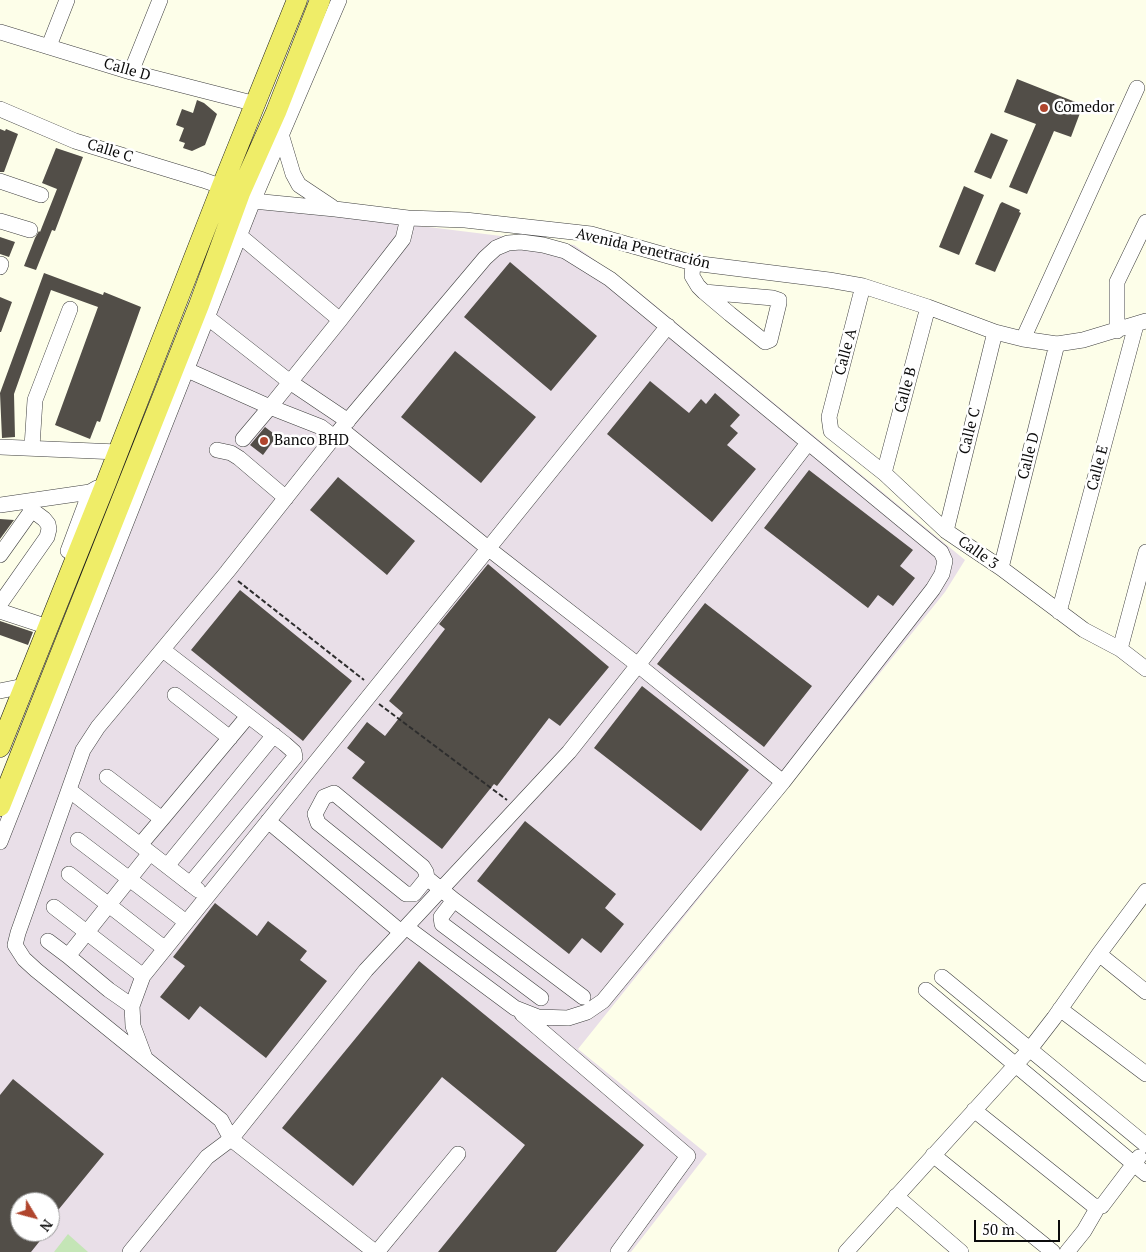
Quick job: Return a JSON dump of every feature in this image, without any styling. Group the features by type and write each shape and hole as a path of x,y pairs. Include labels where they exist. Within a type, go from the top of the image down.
{"main road":[{"path":"0,806 199,305 238,193 256,104 297,0"},
{"path":"0,747 98,487 118,452 276,112 320,0"}],"street":[{"path":"49,46 67,0"},
{"path":"132,72 160,0"},
{"path":"0,842 239,234 238,193 281,134 338,0"},
{"name":"Calle D","path":"0,32 132,72 256,104"},
{"path":"1023,339 1137,88"},
{"name":"Calle C","path":"0,109 75,141 238,193"},
{"path":"281,134 293,174 299,185 336,209"},
{"path":"0,181 41,195"},
{"name":"Avenida Penetración","path":"238,193 336,209 408,218 465,220 591,234 693,263 863,286 928,307 995,332 1023,339 1057,344 1083,340 1141,323"},
{"path":"243,439 340,320 403,238 408,218"},
{"path":"0,221 30,230"},
{"path":"1117,331 1117,282 1146,222"},
{"path":"239,234 340,320"},
{"path":"458,1154 376,1252 231,1139 221,1120 36,970 15,945 84,750 98,727 227,572 341,429 485,258 496,248 508,243 521,242 565,251 610,279 941,552 945,561 942,574 933,589 783,782 603,1002 587,1012 568,1018 538,1016 515,1008"},
{"path":"693,263 693,280 704,292 766,342 770,342 779,300 704,292"},
{"name":"Calle A","path":"829,418 863,286"},
{"name":"Calle B","path":"884,473 928,307"},
{"path":"32,447 35,400 70,309"},
{"path":"206,317 290,382 341,429 489,549 638,665 783,782"},
{"name":"Calle E","path":"1059,612 1141,323"},
{"path":"145,1059 133,1026 132,1006 143,976 668,326"},
{"name":"Calle C","path":"946,531 995,332"},
{"name":"Calle D","path":"1001,568 1057,344"},
{"path":"185,369 270,407 321,427 341,429"},
{"name":"Calle 3","path":"829,418 831,430 884,473 946,531 1001,568 1084,630 1120,649 1146,669"},
{"path":"130,1252 207,1157 231,1139 366,970 569,752 808,443"},
{"path":"0,446 118,452"},
{"path":"217,450 232,453 286,498"},
{"path":"0,506 31,506 98,487"},
{"path":"0,555 31,506"},
{"path":"0,604 48,537 48,524 31,506"},
{"path":"1120,649 1146,552"},
{"path":"0,611 46,625"},
{"path":"163,650 274,735 294,752 295,757 190,884"},
{"path":"0,691 24,686"},
{"path":"175,695 230,738"},
{"path":"68,956 129,880 162,819 248,716"},
{"path":"167,866 274,735"},
{"path":"108,776 162,819"},
{"path":"69,790 207,897"},
{"path":"427,878 414,894 406,894 318,823 315,814 324,797 334,793 423,867 427,878 583,997"},
{"path":"268,821 404,929 515,1008 688,1156 618,1252"},
{"path":"78,840 186,922"},
{"path":"69,874 164,948"},
{"path":"846,1252 1030,1049 1099,954 1140,909 1146,891"},
{"path":"454,900 441,917 442,924 541,998"},
{"path":"54,907 143,976"},
{"path":"48,941 132,1006"},
{"path":"1099,954 1146,992"},
{"path":"942,977 1146,1146 1102,1206 1098,1207 1084,1231 1066,1252"},
{"path":"926,990 1146,1174"},
{"path":"1060,1009 1146,1074"},
{"path":"974,1110 1094,1206 1098,1207"},
{"path":"933,1155 1053,1252"},
{"path":"896,1196 961,1252"}],"path":[{"path":"227,572 373,693 517,807"}],"shaded area":[{"path":"242,204 574,245 634,288 965,560 945,592 578,1049 707,1154 631,1252 0,1252 0,815"}],"green space":[{"path":"68,1234 70,1236 88,1252 54,1252"}],"building":[{"name":"Comedor","path":"1017,79 1083,105 1071,137 1054,131 1027,194 1009,187 1036,124 1004,112"},
{"path":"197,100 204,103 217,114 205,145 192,151 183,148 185,143 179,141 184,128 176,125 182,109 193,113"},
{"path":"0,129 5,131 6,129 18,134 4,172 0,172"},
{"path":"991,133 1008,140 991,179 974,172"},
{"path":"56,148 83,157 55,231 52,230 36,270 24,266 57,189 42,183"},
{"path":"964,186 984,195 959,255 939,247"},
{"path":"1002,202 1020,210 1019,212 1021,213 995,272 975,264"},
{"path":"0,237 15,242 9,257 0,254"},
{"path":"510,262 597,336 551,391 464,317"},
{"path":"44,273 103,295 104,292 141,307 100,422 97,421 90,439 55,425 98,307 51,290 14,394 15,437 2,438 0,393"},
{"path":"0,297 12,302 1,332 0,332"},
{"path":"455,351 536,417 481,483 401,417"},
{"path":"650,381 689,413 701,399 706,404 715,393 740,415 730,426 738,433 727,445 756,469 712,522 607,434"},
{"name":"Banco BHD","path":"265,427 277,436 263,455 250,445"},
{"path":"809,470 913,550 900,566 915,578 893,606 878,595 868,608 764,528"},
{"path":"338,477 415,541 387,575 310,510"},
{"path":"0,519 14,520 0,539"},
{"path":"488,564 609,667 560,726 549,718 497,786 494,784 442,849 352,778 365,762 347,748 367,722 385,736 403,713 389,701 445,629 439,624"},
{"path":"240,590 352,681 303,741 191,650"},
{"path":"705,603 812,686 764,747 657,664"},
{"path":"0,621 33,632 28,645 0,635"},
{"path":"642,686 749,770 701,831 594,748"},
{"path":"525,821 616,894 605,908 624,924 601,953 582,938 569,954 477,881"},
{"path":"215,903 257,936 268,921 307,951 300,960 327,981 266,1058 200,1006 189,1020 160,997 185,966 173,957"},
{"path":"419,961 644,1145 556,1252 438,1252 525,1145 442,1077 353,1186 282,1128"},
{"path":"13,1079 104,1154 60,1208 60,1192 10,1192 10,1242 39,1242 31,1252 0,1252 0,1095"}],"place":[{"name":"Comedor","path":"1044,108"},
{"name":"Banco BHD","path":"264,441"}]}
